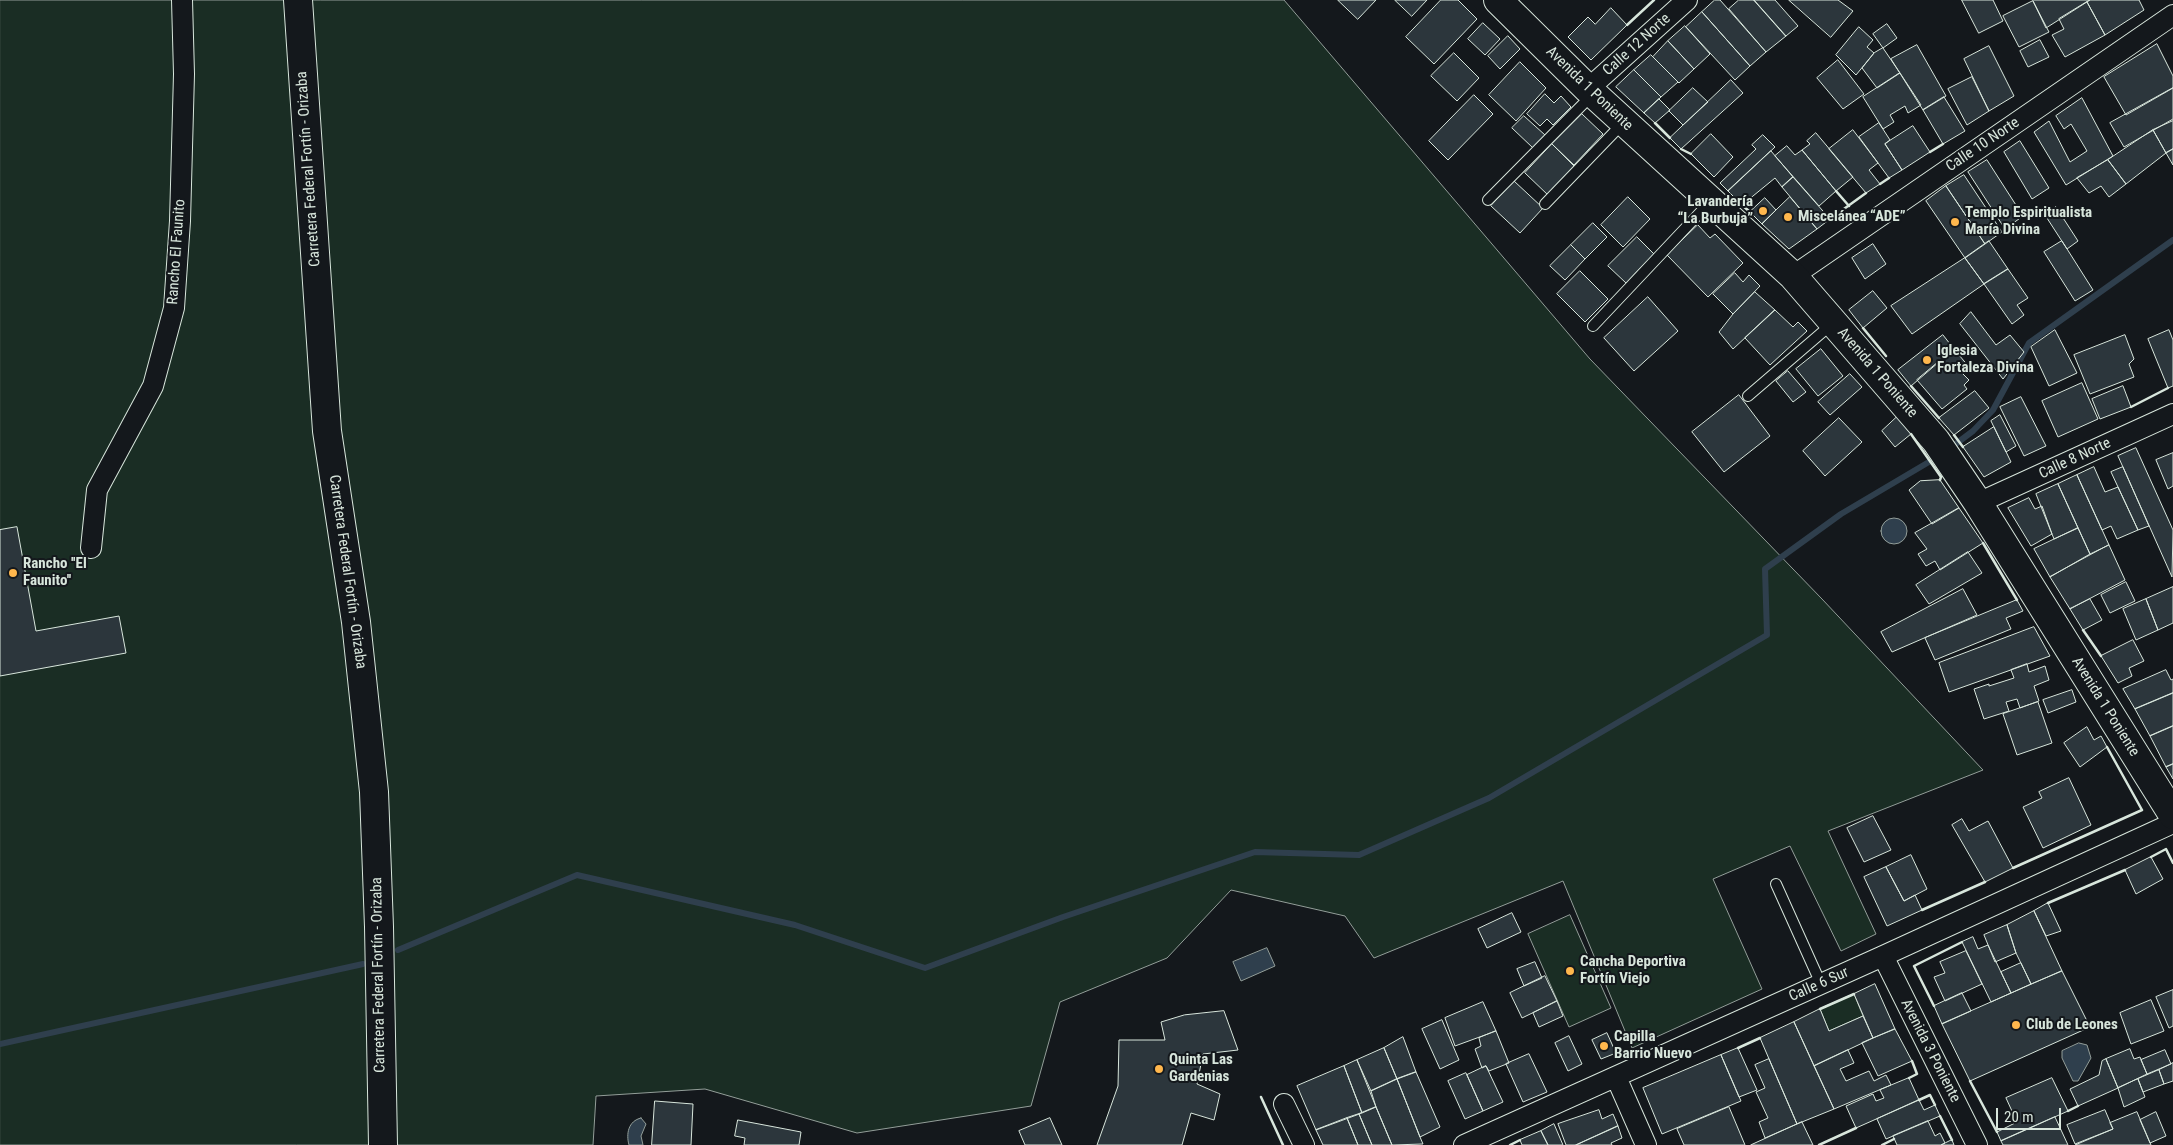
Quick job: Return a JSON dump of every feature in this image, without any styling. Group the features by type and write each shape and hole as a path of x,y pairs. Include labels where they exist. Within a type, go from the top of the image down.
{"main road":[{"name":"Carretera Federal Fortín - Orizaba","path":"298,0 327,432 356,622 374,792 379,927 383,1145"},
{"name":"Avenida 1 Poniente","path":"1498,0 1591,92 1793,276 1936,441 1978,503 2173,815"}],"street":[{"name":"Rancho El Faunito","path":"91,548 97,490 153,386 174,308 180,221 184,74 182,0"},
{"name":"Calle 12 Norte","path":"1591,92 1687,0"},
{"name":"Calle 10 Norte","path":"1793,276 2169,14"},
{"name":"Calle 8 Norte","path":"1978,503 2173,414"},
{"name":"Calle 6 Sur","path":"1464,1145 2173,823"},
{"name":"Avenida 3 Poniente","path":"1883,956 1977,1145"},
{"path":"1616,1077 1646,1145"},
{"path":"1284,1104 1304,1145"}],"lane":[{"path":"1488,200 1591,92"},
{"path":"1545,204 1624,122"},
{"path":"1593,326 1710,202"},
{"path":"1748,396 1833,322"},
{"path":"1776,884 1821,984"}],"green space":[{"path":"0,0 1284,0 1590,359 1822,599 1983,770 1828,831 1876,934 1841,951 1790,846 1713,879 1762,989 1632,1048 1563,881 1374,958 1345,916 1231,890 1167,958 1060,1002 1031,1106 857,1133 705,1089 596,1096 593,1145 0,1145"},
{"name":"Cancha Deportiva Fortín Viejo","path":"1570,915 1611,1008 1569,1027 1528,934"},
{"path":"1854,994 1863,1016 1829,1031 1820,1009"}],"water":[{"path":"1894,518 1903,522 1907,531 1903,540 1894,544 1885,540 1881,531 1885,522"},
{"path":"1267,948 1275,966 1241,981 1233,962"},
{"path":"2079,1043 2087,1045 2091,1058 2078,1081 2073,1081 2062,1058 2062,1051"},
{"path":"641,1118 646,1124 641,1136 643,1145 629,1145 629,1128 633,1122"}],"building":[{"path":"1338,0 1376,0 1358,19"},
{"path":"1395,0 1427,0 1412,16"},
{"path":"1441,0 1458,0 1477,19 1434,64 1406,37"},
{"path":"1715,0 1720,0 1766,52 1750,66 1702,12"},
{"path":"1739,0 1754,0 1786,36 1766,52 1729,9"},
{"path":"1754,0 1775,0 1798,26 1786,36"},
{"path":"1789,0 1838,0 1853,11 1831,37"},
{"path":"1962,0 1993,0 2003,21 1979,33"},
{"path":"2034,0 2090,0 2046,28"},
{"path":"2090,0 2139,0 2144,10 2105,35 2087,2"},
{"path":"2033,1 2049,32 2019,47 2003,16"},
{"path":"2087,2 2105,35 2065,57 2052,35 2064,29 2059,19"},
{"path":"1611,8 1627,25 1591,60 1568,37 1588,17 1595,24"},
{"path":"1702,12 1750,66 1735,80 1686,27"},
{"path":"1483,23 1500,39 1485,55 1468,39"},
{"path":"1887,24 1897,38 1883,48 1873,34"},
{"path":"1685,26 1710,54 1694,69 1668,41"},
{"path":"1859,27 1873,40 1867,47 1874,53 1856,75 1836,55"},
{"path":"1508,36 1520,49 1500,69 1488,56"},
{"path":"2040,40 2049,57 2028,67 2020,51"},
{"path":"1668,41 1694,69 1679,83 1653,57"},
{"path":"2157,44 2173,76 2173,88 2126,115 2104,77"},
{"path":"1917,45 1946,96 1923,110 1891,59"},
{"path":"1989,46 2014,96 1989,111 1964,59"},
{"path":"1883,48 1900,73 1877,88 1862,68 1874,53"},
{"path":"1454,53 1479,78 1457,101 1431,76"},
{"path":"1651,55 1678,82 1661,97 1634,70"},
{"path":"1838,60 1864,94 1843,109 1817,78"},
{"path":"1520,62 1546,88 1516,121 1489,95"},
{"path":"1634,70 1661,97 1644,113 1616,87"},
{"path":"1900,73 1921,105 1908,113 1905,106 1890,115 1894,122 1883,129 1863,97"},
{"path":"1972,77 1989,111 1967,125 1948,89"},
{"path":"1731,80 1743,93 1681,149 1670,138"},
{"path":"1693,88 1708,102 1683,125 1669,111"},
{"path":"2173,88 2173,119 2124,147 2110,123"},
{"path":"1545,94 1554,103 1561,96 1571,107 1553,125 1547,119 1540,126 1527,114"},
{"path":"1474,95 1493,114 1448,160 1429,141"},
{"path":"1944,97 1965,131 1943,144 1923,110"},
{"path":"2082,98 2113,156 2066,185 2034,132 2049,121 2070,162 2087,151 2071,124 2064,129 2056,116"},
{"path":"1659,99 1670,110 1655,123 1644,113"},
{"path":"1582,114 1603,134 1574,165 1552,144"},
{"path":"1524,116 1545,135 1533,148 1512,128"},
{"path":"2173,121 2173,149 2166,153 2153,130"},
{"path":"1879,123 1890,140 1885,144 1902,170 1889,178 1859,137"},
{"path":"1913,126 1930,152 1902,170 1885,144"},
{"path":"1853,130 1878,163 1869,170 1880,184 1866,193 1829,149"},
{"path":"2153,130 2166,153 2126,184 2108,160"},
{"path":"1816,133 1853,177 1836,191 1802,150 1810,144 1807,141"},
{"path":"1711,134 1733,157 1714,177 1691,154"},
{"path":"1763,135 1775,147 1728,191 1720,183 1756,149 1752,145"},
{"path":"2020,141 2049,188 2032,199 2004,152"},
{"path":"1552,144 1576,168 1549,196 1525,173"},
{"path":"1787,146 1795,155 1802,150 1836,191 1819,206 1775,156"},
{"path":"2173,149 2173,165 2166,153"},
{"path":"1771,151 1793,177 1782,187 1775,178 1742,205 1728,191"},
{"path":"1987,160 2023,216 2005,229 1968,172"},
{"path":"2108,160 2126,184 2109,197 2101,186 2089,193 2077,178"},
{"path":"1964,175 2002,232 1985,244 1946,186"},
{"path":"1793,177 1830,219 1817,229 1782,187"},
{"path":"1514,181 1543,208 1520,233 1491,206"},
{"name":"Templo Espiritualista María Divina","path":"1946,186 1985,244 1965,258 1926,201"},
{"path":"1628,197 1650,219 1623,247 1601,225"},
{"name":"Miscelánea “ADE”","path":"1790,197 1817,229 1789,249 1762,224"},
{"name":"Lavandería “La Burbuja”","path":"1765,198 1776,210 1762,224 1750,212"},
{"path":"2056,207 2078,241 2067,249 2045,215"},
{"path":"1593,223 1607,237 1585,259 1571,245"},
{"path":"1698,225 1710,238 1715,234 1743,263 1708,297 1667,255"},
{"path":"1637,237 1654,254 1626,283 1608,266"},
{"path":"1989,241 2008,269 1984,284 1965,258"},
{"path":"2062,241 2093,290 2075,301 2044,252"},
{"path":"1873,244 1886,264 1865,279 1852,258"},
{"path":"1571,245 1585,259 1565,280 1550,266"},
{"path":"1965,258 1984,284 1912,334 1891,306"},
{"path":"2008,269 2028,298 2017,305 2024,315 2012,324 1984,284"},
{"path":"1580,271 1608,299 1585,322 1557,294"},
{"path":"1735,273 1743,282 1749,275 1760,286 1733,314 1713,294"},
{"path":"1873,291 1887,308 1863,328 1849,310"},
{"path":"1755,292 1775,310 1733,349 1719,332 1733,314"},
{"path":"1648,297 1678,331 1634,371 1604,338"},
{"path":"1775,310 1793,327 1798,322 1807,331 1770,365 1745,338"},
{"path":"1971,312 1996,345 2010,335 2024,352 2003,379 1960,324"},
{"path":"2055,330 2077,373 2049,386 2031,347"},
{"path":"2169,330 2173,340 2173,386 2168,388 2148,339"},
{"name":"Iglesia Fortaleza Divina","path":"1943,335 1954,349 1911,386 1898,370"},
{"path":"2125,335 2134,359 2129,364 2134,377 2090,394 2074,355"},
{"path":"1821,349 1843,376 1818,396 1796,369"},
{"path":"1954,349 1969,367 1963,374 1969,380 1964,385 1967,389 1942,409 1917,380"},
{"path":"1788,371 1806,392 1793,402 1776,381"},
{"path":"1850,374 1862,387 1830,415 1818,402"},
{"path":"2082,383 2098,419 2058,437 2042,401"},
{"path":"2123,386 2131,407 2100,419 2092,399"},
{"path":"1975,391 1989,408 1954,435 1939,418"},
{"path":"1739,395 1770,436 1724,472 1692,432"},
{"path":"2021,397 2046,446 2024,456 2000,407"},
{"path":"2000,415 2016,446 2006,452 1991,421"},
{"path":"1897,417 1911,434 1895,447 1882,431"},
{"path":"1839,418 1862,442 1825,476 1803,451"},
{"path":"1994,427 2011,462 1984,477 1963,447"},
{"path":"2136,448 2173,530 2172,577 2118,456"},
{"path":"2173,453 2173,486 2168,489 2156,460"},
{"path":"2094,467 2105,492 2118,487 2138,530 2117,539 2111,526 2102,530 2077,475"},
{"path":"2123,467 2149,526 2138,530 2111,472"},
{"path":"2077,475 2109,545 2090,554 2058,484"},
{"path":"1940,480 1959,508 1932,524 1909,490 1920,481"},
{"path":"2058,484 2078,528 2054,539 2036,494"},
{"path":"2029,498 2035,509 2042,506 2052,534 2031,546 2008,508"},
{"path":"1959,508 1983,543 1940,570 1935,561 1926,566 1918,554 1927,549 1915,533"},
{"name":"Rancho ''El Faunito''","path":"17,527 36,631 119,616 126,653 0,676 0,530"},
{"path":"2078,528 2090,554 2050,577 2034,549"},
{"path":"2109,545 2125,580 2070,609 2050,577"},
{"path":"1968,552 1982,573 1929,604 1916,585"},
{"path":"2126,582 2135,601 2110,613 2101,595"},
{"path":"2173,587 2173,623 2158,630 2146,599"},
{"path":"1963,589 1977,615 1892,652 1881,632"},
{"path":"2090,599 2102,620 2083,630 2070,609"},
{"path":"2146,599 2158,630 2136,640 2123,609"},
{"path":"2017,600 2023,611 2006,618 2011,629 1935,660 1925,638"},
{"path":"2034,627 2050,656 1949,692 1939,663"},
{"path":"2133,640 2144,661 2129,668 2132,676 2118,683 2101,656"},
{"path":"2027,664 2029,672 2045,666 2049,680 2034,686 2039,701 2020,708 2017,699 2006,702 2009,711 1984,719 1974,689 2014,678 2011,670"},
{"path":"2166,670 2171,680 2173,679 2173,693 2135,709 2123,689"},
{"path":"2072,690 2076,702 2048,713 2043,700"},
{"path":"2173,693 2173,726 2150,736 2135,709"},
{"path":"2038,702 2052,743 2017,755 2003,714"},
{"path":"2173,726 2173,764 2166,767 2150,736"},
{"path":"2087,727 2094,740 2101,736 2107,747 2080,767 2064,743"},
{"path":"2173,764 2173,779 2166,767"},
{"path":"2069,778 2091,825 2043,848 2023,807 2042,798 2039,792"},
{"path":"1873,816 1891,850 1864,862 1847,828"},
{"path":"1962,819 1969,831 1988,821 2013,868 1985,882 1952,825"},
{"path":"1911,855 1927,889 1904,901 1886,867"},
{"path":"2151,857 2163,879 2136,894 2125,870"},
{"path":"1886,867 1904,901 1915,895 1922,910 1887,926 1864,877"},
{"path":"2048,903 2061,931 2046,936 2034,911"},
{"path":"2034,911 2062,971 2031,984 2016,953 2007,925"},
{"path":"1512,913 1521,932 1487,948 1478,929"},
{"path":"2007,925 2016,953 1995,962 1984,935"},
{"path":"1973,937 1978,949 1988,945 2011,993 1991,1002 1962,942"},
{"path":"1966,951 1982,984 1945,1001 1934,977 1945,973 1940,962"},
{"path":"1535,962 1542,978 1524,986 1517,969"},
{"path":"2021,963 2031,984 2011,993 2001,972"},
{"name":"Club de Leones","path":"2062,971 2090,1027 1970,1081 1942,1024"},
{"path":"1545,976 1557,1001 1522,1018 1510,993"},
{"path":"1875,984 1895,1029 1873,1038 1854,994"},
{"path":"2173,990 2173,1026 2169,1028 2156,997"},
{"path":"1962,993 1971,1011 1942,1024 1934,1006"},
{"path":"2151,1000 2164,1031 2131,1044 2120,1013"},
{"path":"1557,1001 1563,1016 1539,1027 1533,1013"},
{"path":"1483,1002 1496,1031 1455,1046 1445,1018"},
{"path":"1820,1009 1829,1031 1863,1016 1873,1038 1814,1066 1794,1022"},
{"name":"Quinta Las Gardenias","path":"1224,1011 1238,1050 1203,1054 1197,1084 1220,1094 1214,1120 1191,1113 1182,1145 1097,1145 1118,1086 1119,1040 1165,1040 1161,1022 1184,1015"},
{"path":"1442,1020 1459,1060 1440,1069 1422,1029"},
{"path":"1794,1022 1834,1109 1797,1124 1760,1038"},
{"path":"1895,1029 1912,1061 1878,1076 1862,1043"},
{"path":"1496,1031 1509,1063 1489,1071 1486,1066 1482,1068 1475,1049 1481,1046 1479,1038"},
{"name":"Capilla Barrio Nuevo","path":"1607,1033 1616,1053 1601,1059 1592,1040"},
{"path":"1569,1036 1582,1064 1568,1071 1555,1043"},
{"path":"1403,1037 1416,1072 1397,1079 1384,1048"},
{"path":"1384,1048 1397,1079 1371,1091 1357,1060"},
{"path":"1738,1048 1757,1090 1739,1097 1721,1055"},
{"path":"2130,1049 2134,1059 2140,1057 2147,1074 2118,1088 2106,1059"},
{"path":"1848,1050 1854,1063 1840,1069 1846,1081 1869,1071 1874,1081 1886,1075 1891,1085 1834,1109 1814,1066"},
{"path":"2165,1050 2171,1064 2147,1074 2141,1060"},
{"path":"1529,1054 1547,1092 1523,1102 1506,1064"},
{"path":"1721,1055 1741,1101 1662,1134 1643,1088"},
{"path":"1769,1059 1797,1124 1765,1138 1759,1122 1768,1118 1756,1092 1765,1088 1755,1065"},
{"path":"2106,1059 2118,1088 2078,1106 2070,1089 2099,1075 2102,1061"},
{"path":"1357,1060 1376,1107 1362,1113 1344,1066"},
{"path":"2173,1063 2173,1081 2164,1084 2159,1070"},
{"path":"1344,1066 1362,1113 1316,1130 1297,1086"},
{"path":"1486,1066 1503,1102 1483,1111 1467,1075"},
{"path":"2159,1070 2164,1084 2143,1092 2138,1079"},
{"path":"1416,1072 1440,1127 1420,1137 1397,1079"},
{"path":"1466,1073 1483,1111 1465,1119 1448,1081"},
{"path":"1909,1078 1919,1100 1856,1128 1846,1106 1873,1094 1876,1101 1884,1098 1880,1090"},
{"path":"2052,1078 2068,1111 2001,1141 1997,1132 2017,1122 2006,1098"},
{"path":"1397,1079 1423,1144 1392,1145 1376,1107 1371,1091"},
{"path":"2138,1079 2145,1097 2124,1107 2118,1088"},
{"path":"1919,1100 1924,1110 1935,1105 1940,1116 1886,1139 1877,1119"},
{"path":"655,1101 693,1104 691,1145 652,1145"},
{"path":"1376,1107 1392,1145 1372,1145 1359,1114"},
{"path":"1729,1107 1745,1145 1684,1145 1677,1129"},
{"path":"1599,1110 1602,1119 1613,1114 1618,1126 1576,1145 1566,1145 1558,1124"},
{"path":"2105,1110 2113,1129 2075,1144 2067,1125"},
{"path":"2137,1112 2151,1145 2075,1145 2113,1129 2110,1123"},
{"path":"2156,1112 2166,1136 2150,1143 2140,1120"},
{"path":"1359,1114 1372,1145 1358,1145 1347,1118"},
{"path":"2055,1117 2068,1145 2003,1145 2001,1141"},
{"path":"1050,1118 1062,1145 1025,1145 1019,1131"},
{"path":"1347,1118 1358,1145 1323,1145 1316,1130"},
{"path":"738,1120 801,1132 799,1145 744,1145 745,1138 735,1136"},
{"path":"1928,1121 1935,1136 1940,1133 1945,1143 1941,1145 1897,1145 1893,1136"},
{"path":"1802,1122 1813,1145 1751,1145"},
{"path":"1554,1124 1563,1145 1548,1145 1541,1131"},
{"path":"1618,1126 1622,1138 1611,1143 1612,1145 1576,1145"},
{"path":"1541,1131 1548,1145 1522,1145 1520,1140"},
{"path":"1952,1140 1954,1145 1941,1145 1945,1143"}],"waterway":[{"path":"1949,449 1973,431 1993,410 2029,343 2173,240"},
{"path":"398,950 577,875 795,925 925,968 1063,917 1255,852 1359,855 1489,798 1767,635 1765,569 1841,514 1939,456"},
{"path":"0,1044 363,964"}],"wall":[{"path":"1627,25 1654,0"},
{"path":"1655,123 1670,138"},
{"path":"1930,152 1943,144"},
{"path":"1681,149 1691,154"},
{"path":"1880,184 1889,178"},
{"path":"1836,191 1849,206"},
{"path":"1830,219 1866,193"},
{"path":"1742,205 1750,212"},
{"path":"1863,328 1886,356"},
{"path":"1911,386 1939,418"},
{"path":"2131,407 2168,388"},
{"path":"1911,434 1941,477 1940,480"},
{"path":"1954,435 1963,447"},
{"path":"1983,543 2017,600"},
{"path":"2083,630 2101,656"},
{"path":"2013,868 2142,810 2107,747"},
{"path":"2151,857 2166,849 2173,863"},
{"path":"2048,903 2125,870"},
{"path":"1922,910 1985,882"},
{"path":"1934,1006 1914,966 1962,942"},
{"path":"1820,1009 1854,994"},
{"path":"1738,1048 1760,1038"},
{"path":"1909,1078 1917,1074 1912,1061"},
{"path":"1970,1081 1997,1132"},
{"path":"1919,1100 1930,1095 1935,1105"},
{"path":"1261,1097 1283,1145"},
{"path":"2068,1111 2078,1106"},
{"path":"1940,1116 1952,1140"},
{"path":"1819,1145 1856,1128"},
{"path":"1882,1145 1894,1139"},
{"path":"1510,1145 1520,1140"}],"place":[{"name":"Lavandería “La Burbuja”","path":"1763,211"},
{"name":"Miscelánea “ADE”","path":"1788,217"},
{"name":"Templo Espiritualista María Divina","path":"1955,222"},
{"name":"Iglesia Fortaleza Divina","path":"1927,360"},
{"name":"Rancho ''El Faunito''","path":"13,573"},
{"name":"Cancha Deportiva Fortín Viejo","path":"1570,971"},
{"name":"Club de Leones","path":"2016,1025"},
{"name":"Capilla Barrio Nuevo","path":"1604,1046"},
{"name":"Quinta Las Gardenias","path":"1159,1069"}]}
